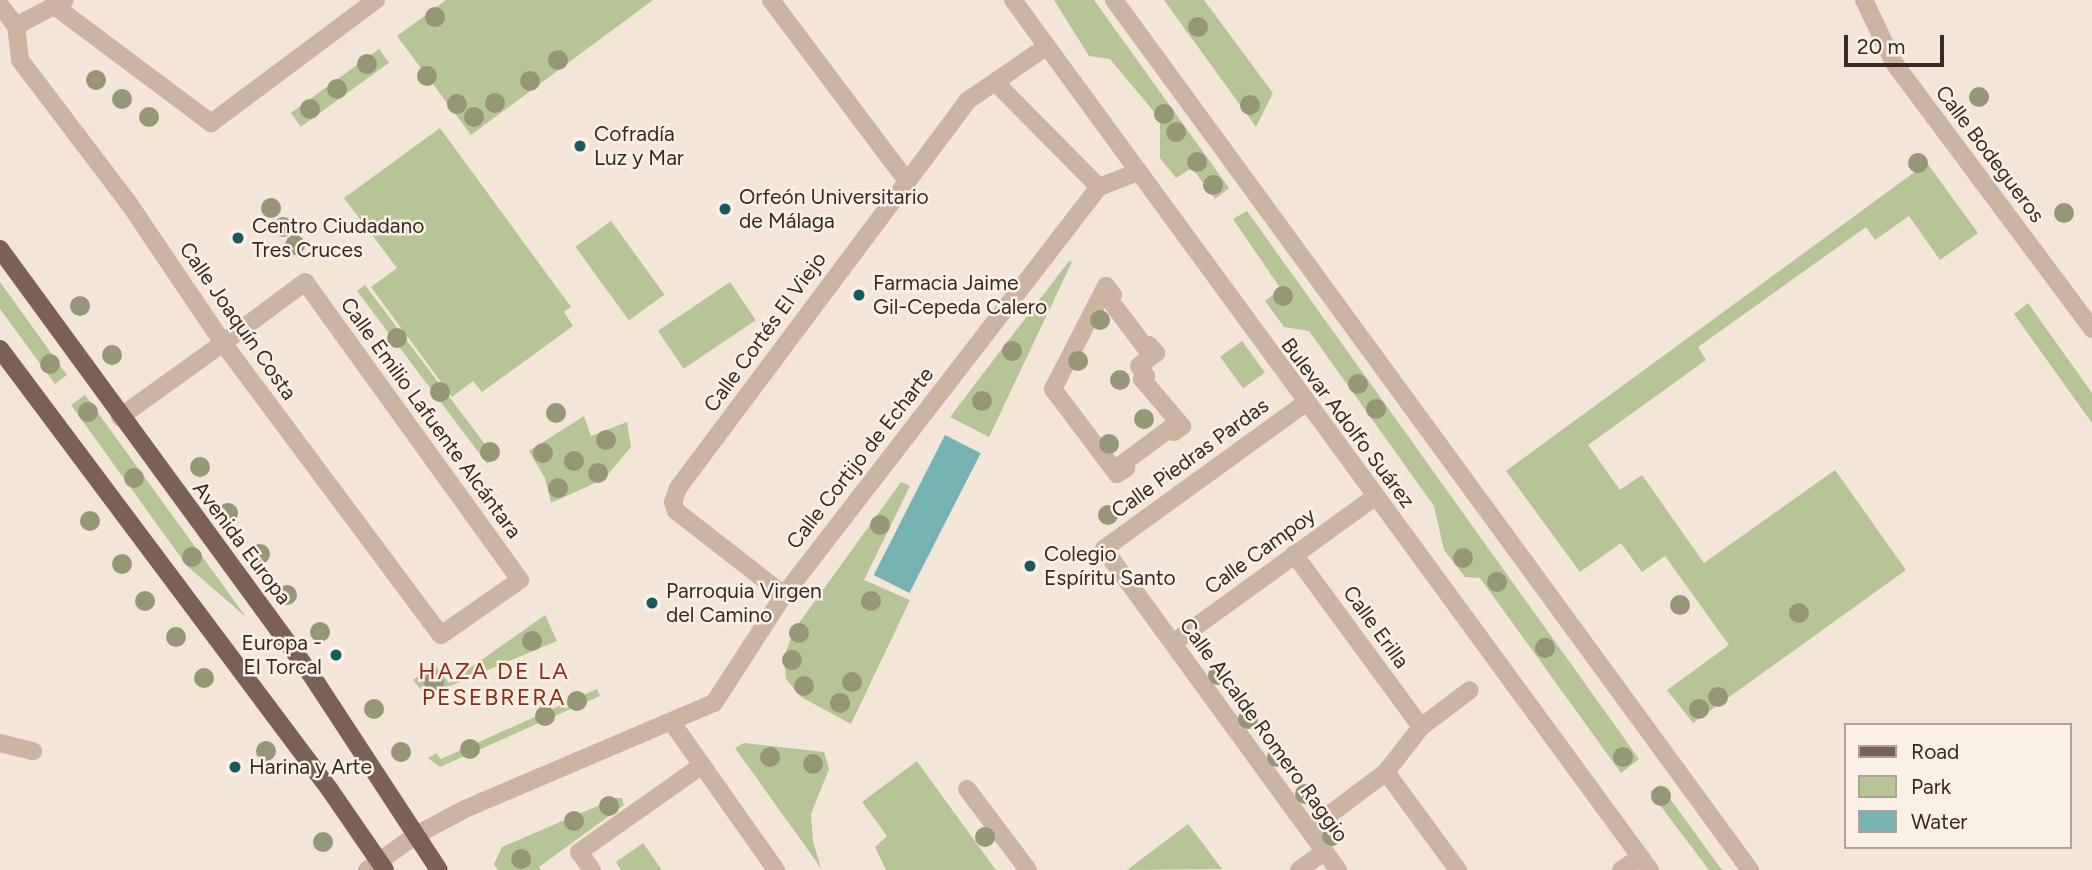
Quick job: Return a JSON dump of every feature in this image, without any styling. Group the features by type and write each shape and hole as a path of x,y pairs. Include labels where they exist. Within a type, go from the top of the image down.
{"main road":[{"name":"Avenida Europa","path":"0,249 120,417 310,673 439,870"},
{"path":"0,349 377,867"}],"street":[{"path":"0,5 16,26 60,3 211,123 376,0"},
{"path":"771,0 906,180"},
{"name":"Bulevar Adolfo Suárez","path":"1013,0 1304,404 1645,863"},
{"path":"1114,0 1750,870"},
{"name":"Calle Bodegueros","path":"1864,0 1894,63 2092,329"},
{"name":"Calle Joaquín Costa","path":"16,26 20,61 130,205 223,343 442,635"},
{"name":"Calle Cortés El Viejo","path":"784,594 676,512 673,502 678,488 967,101 1046,47"},
{"path":"996,83 1099,187 1136,173"},
{"name":"Calle Cortijo de Echarte","path":"377,867 416,835 465,809 673,724 713,704 784,594 1099,187"},
{"name":"Calle Emilio Lafuente Alcántara","path":"223,343 306,282 520,580 442,635"},
{"path":"1106,286 1113,295 1109,299 1145,347 1149,345 1156,353 1139,366 1146,376 1142,379 1182,426 1162,435 1122,464 1126,468 1117,474 1053,390 1106,286"},
{"path":"120,417 223,343"},
{"name":"Calle Piedras Pardas","path":"1104,549 1304,404"},
{"name":"Calle Campoy","path":"1173,643 1375,497"},
{"name":"Calle Alcalde Romero Raggio","path":"1104,549 1338,870"},
{"name":"Calle Erilla","path":"1294,554 1421,727"},
{"path":"1309,830 1386,772 1421,727 1470,690"},
{"path":"673,724 776,870"},
{"path":"0,743 33,751"},
{"path":"593,870 579,852 701,766"},
{"path":"1386,772 1458,870"},
{"path":"967,789 1028,870"},
{"path":"1299,870 1325,851"},
{"path":"1621,870 1645,863"}],"green space":[{"path":"446,0 653,0 471,135 397,36"},
{"path":"1054,0 1094,0 1229,188 1215,199 1192,168 1176,178 1160,158 1160,119 1110,59 1089,56"},
{"path":"1164,0 1204,0 1273,93 1256,127"},
{"path":"379,49 389,63 301,127 291,113"},
{"path":"440,128 571,307 564,312 573,326 482,392 473,381 452,397 371,287 397,268 344,198"},
{"path":"1927,163 1978,233 1940,260 1909,216 1875,240 1866,227 1698,347 1706,360 1588,445 1620,490 1642,475 1704,563 1835,470 1906,570 1693,723 1667,690 1729,645 1665,556 1642,572 1621,543 1580,572 1506,471"},
{"path":"1247,211 1639,759 1621,773 1480,578 1465,577 1444,550 1434,506 1309,331 1284,327 1265,301 1281,289 1233,219"},
{"path":"611,221 664,295 629,320 575,247"},
{"path":"1069,261 1072,262 989,437 950,417"},
{"path":"0,282 67,375 55,384 0,309"},
{"path":"730,282 756,320 684,369 658,331"},
{"path":"365,285 495,458 487,464 357,291"},
{"path":"2028,303 2092,393 2092,423 2014,314"},
{"path":"1242,341 1265,373 1243,388 1220,357"},
{"path":"85,395 246,617 187,566 71,405"},
{"path":"584,416 591,436 627,422 631,447 604,479 551,503 545,478 529,451"},
{"path":"901,482 910,486 864,580 910,600 851,724 801,697 786,679 784,657 794,630"},
{"path":"545,615 557,641 426,696 413,680 434,664 449,683"},
{"path":"597,689 600,696 440,767 428,758 436,753 441,759"},
{"path":"744,743 824,752 829,769 811,814 813,841 821,868 735,748"},
{"path":"917,761 996,870 886,870 875,847 887,836 862,802"},
{"path":"1660,785 1722,870 1709,870 1650,792"},
{"path":"616,798 622,798 624,805 539,867 541,870 498,870 494,864 502,847"},
{"path":"1188,824 1222,869 1127,870"},
{"path":"643,843 662,870 621,870 616,862"}],"water":[{"path":"945,435 981,453 909,593 874,575"}],"place":[{"name":"Cofradía Luz y Mar","path":"580,146"},
{"name":"Orfeón Universitario de Málaga","path":"725,209"},
{"name":"Centro Ciudadano Tres Cruces","path":"238,238"},
{"name":"Farmacia Jaime Gil-Cepeda Calero","path":"859,295"},
{"name":"Colegio Espíritu Santo","path":"1030,566"},
{"name":"Parroquia Virgen del Camino","path":"652,603"},
{"name":"Europa - El Torcal","path":"336,655"},
{"name":"Harina y Arte","path":"235,767"}],"district":[{"name":"HAZA DE LA PESEBRERA","path":"494,684"}]}
